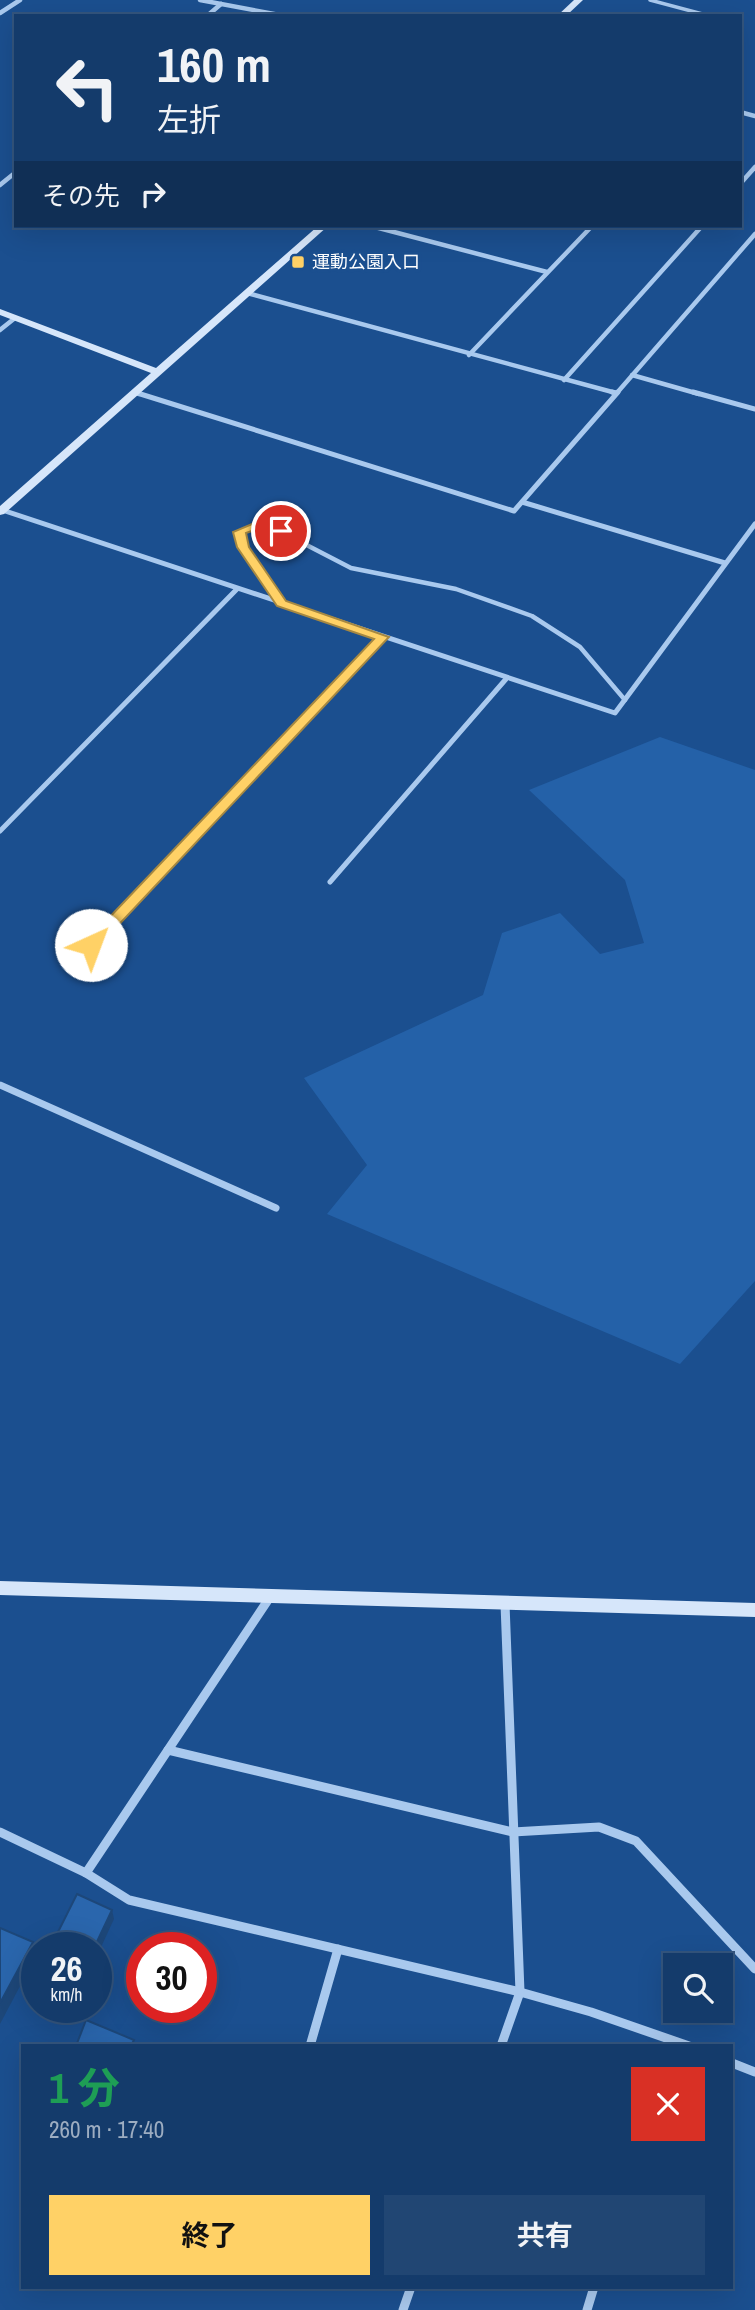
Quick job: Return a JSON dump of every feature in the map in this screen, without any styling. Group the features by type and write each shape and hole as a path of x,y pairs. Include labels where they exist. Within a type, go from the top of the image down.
{"street":[{"path":"0,13 20,0"},
{"path":"200,0 274,14"},
{"path":"563,14 579,0"},
{"path":"209,14 221,4"},
{"path":"742,182 755,167"},
{"path":"0,185 14,174"},
{"path":"321,228 1,511 615,713 725,563 752,532 755,524"},
{"path":"379,228 547,272"},
{"path":"469,355 590,228"},
{"path":"564,380 700,228"},
{"path":"134,392 514,511 755,234"},
{"path":"247,293 616,393"},
{"path":"0,312 158,372"},
{"path":"0,330 15,318"},
{"path":"632,375 755,410"},
{"path":"522,502 725,563"},
{"path":"0,831 237,589"},
{"path":"91,945 382,637"},
{"path":"330,883 506,679"},
{"path":"0,1085 276,1209"},
{"path":"0,1588 755,1610"},
{"path":"86,1873 270,1597"},
{"path":"501,2044 520,1992 505,1604"},
{"path":"168,1750 513,1832 599,1827 636,1841 755,1969"},
{"path":"0,1832 86,1873 129,1900 520,1992 591,2012 669,2042"},
{"path":"311,2044 338,1949"},
{"path":"733,2063 755,2072"},
{"path":"402,2310 410,2289"},
{"path":"587,2310 593,2289"}],"lane":[{"path":"650,0 702,14"},
{"path":"282,604 243,547 239,532 264,523 297,538 313,553 363,572 440,585 492,599 550,625 579,646 625,700"}],"shaded area":[{"path":"660,737 755,770 755,1281 680,1364 327,1214 367,1165 304,1078 483,995 502,933 560,913 600,954 644,943 625,880 529,790"}],"building":[{"path":"77,1894 112,1910 102,1932 58,1932"},
{"path":"0,1928 21,1937 21,1964 0,2003"},
{"path":"85,2023 93,2023 134,2040 132,2044 77,2044"}],"place":[{"name":"運動公園入口","path":"298,262"}],"route":[{"path":"91,945 382,637 282,604 243,547 239,532 264,523 281,531"}]}
